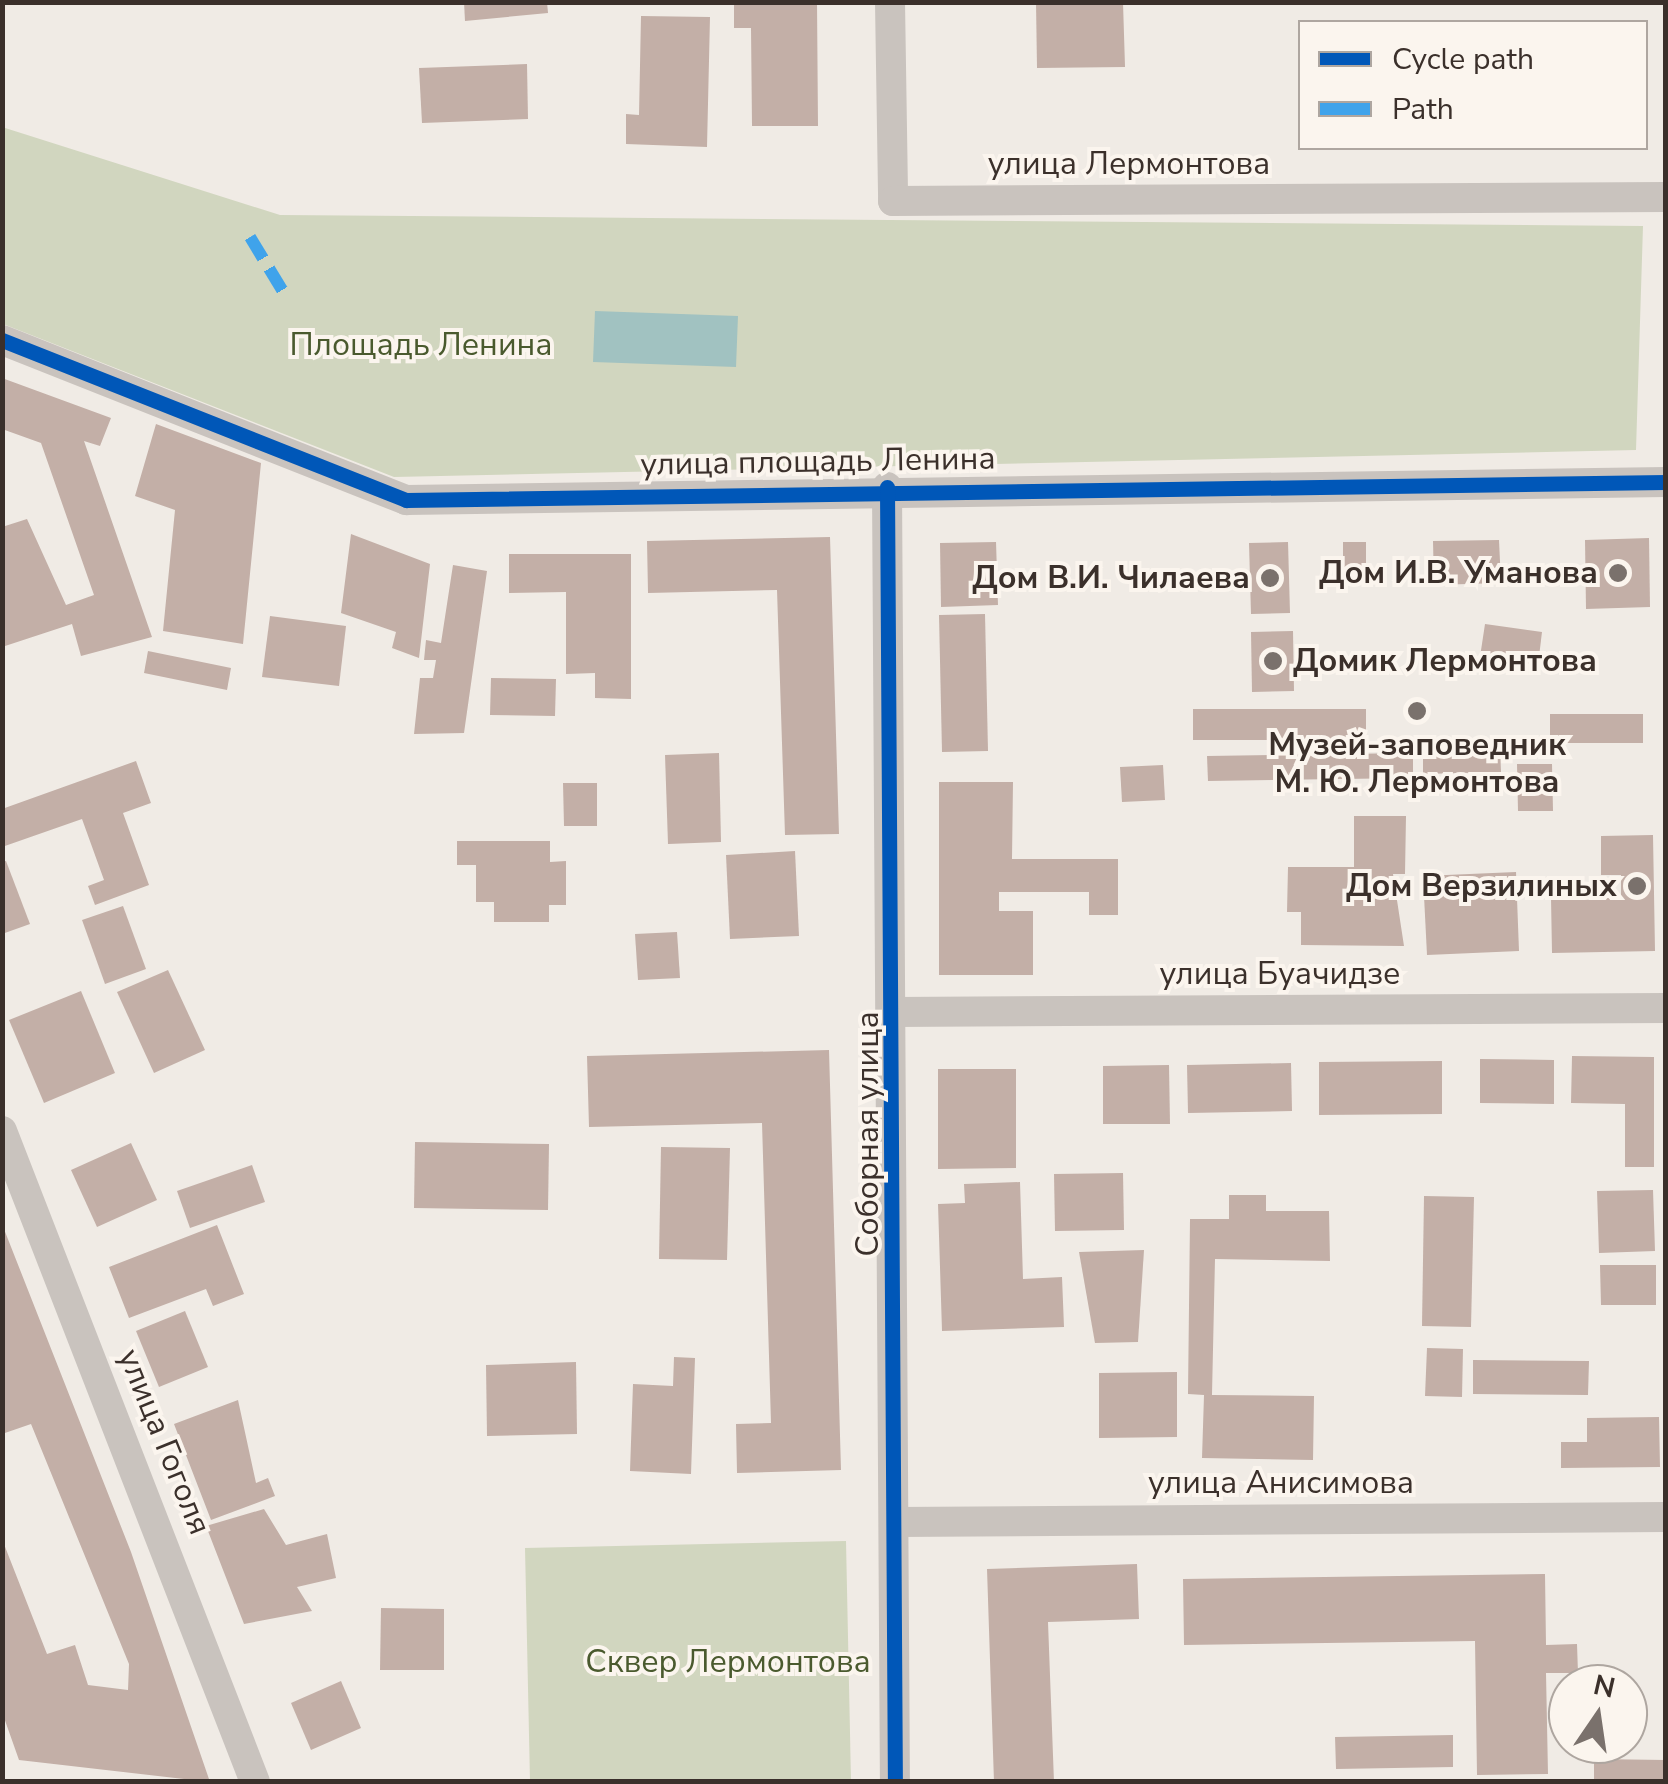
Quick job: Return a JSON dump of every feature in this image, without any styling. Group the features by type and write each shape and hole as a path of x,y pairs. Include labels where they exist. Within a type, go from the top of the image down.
{"street":[{"name":"улица Лермонтова","path":"890,2 893,200 1666,197"},
{"name":"улица площадь Ленина","path":"2,340 406,500 887,487 1666,482"},
{"name":"Соборная улица","path":"887,487 895,1012 895,1782"},
{"name":"улица Буачидзе","path":"895,1012 1666,1008"},
{"name":"улица Гоголя","path":"2,1131 255,1782"},
{"name":"улица Анисимова","path":"898,1522 1666,1517"}],"green space":[{"name":"Площадь Ленина","path":"2,127 280,215 1643,226 1636,450 394,477 3,324"},
{"name":"Сквер Лермонтова","path":"846,1541 851,1781 530,1781 525,1548"}],"water":[{"path":"595,311 738,316 736,367 593,362"}],"building":[{"path":"464,2 547,2 548,13 465,21"},
{"path":"734,2 817,2 818,126 752,126 751,28 734,28"},
{"path":"1036,2 1123,2 1125,67 1037,68"},
{"path":"641,16 710,17 707,147 626,144 626,114 639,115"},
{"path":"527,64 528,119 422,123 419,68"},
{"path":"2,378 111,418 100,446 84,441 152,637 81,656 72,624 2,647 2,527 27,519 66,605 94,595 41,443 2,429"},
{"path":"156,424 261,463 243,644 163,631 175,510 135,496"},
{"path":"351,534 430,564 419,658 392,648 396,632 341,613"},
{"path":"830,537 839,834 785,835 777,590 648,593 647,541"},
{"name":"Дом И.В. Уманова","path":"1649,538 1650,607 1586,609 1585,540"},
{"path":"1499,540 1501,583 1434,585 1433,541"},
{"path":"996,542 998,605 941,607 940,543"},
{"name":"Дом В.И. Чилаева","path":"1288,542 1290,613 1251,614 1249,543"},
{"path":"1343,542 1366,542 1366,567 1343,567"},
{"path":"509,554 631,554 631,699 595,698 595,673 566,674 566,592 509,593"},
{"path":"453,565 487,571 464,733 414,734 420,678 433,678 436,660 424,660 426,640 441,643"},
{"path":"985,614 988,751 942,752 939,615"},
{"path":"270,616 346,626 339,686 262,677"},
{"path":"1485,624 1542,632 1538,665 1480,657"},
{"name":"Домик Лермонтова","path":"1293,631 1294,691 1252,692 1251,632"},
{"path":"148,651 231,668 227,690 144,673"},
{"path":"491,678 556,679 555,716 490,715"},
{"path":"1193,709 1366,709 1366,740 1193,740"},
{"path":"1550,714 1643,714 1643,743 1550,743"},
{"path":"1500,748 1501,772 1423,774 1423,751"},
{"path":"719,753 721,842 668,844 665,755"},
{"path":"1413,753 1413,778 1208,781 1207,756"},
{"path":"136,761 151,803 123,813 149,885 95,905 88,886 104,880 82,819 2,847 2,809"},
{"path":"1517,764 1552,764 1553,811 1518,811"},
{"path":"1163,765 1165,800 1122,802 1120,767"},
{"path":"939,782 1013,782 1012,859 1118,859 1118,915 1089,915 1089,892 999,892 999,911 1033,911 1033,975 939,975"},
{"path":"563,783 597,783 597,826 564,826"},
{"path":"1354,816 1406,816 1405,874 1393,874 1404,946 1301,945 1301,912 1287,912 1288,867 1354,867"},
{"name":"Дом Верзилиных","path":"1653,835 1655,951 1552,953 1551,898 1621,897 1621,875 1601,875 1601,836"},
{"path":"457,841 550,841 550,862 566,861 566,905 549,905 549,922 494,922 494,902 476,902 476,865 457,865"},
{"path":"795,851 799,936 730,939 726,855"},
{"path":"6,861 30,924 2,934 2,862"},
{"path":"1516,872 1519,951 1427,955 1423,876"},
{"path":"123,906 146,969 105,984 82,920"},
{"path":"677,932 680,978 638,980 635,934"},
{"path":"168,970 205,1050 154,1073 117,992"},
{"path":"81,991 115,1073 44,1103 9,1020"},
{"path":"829,1050 841,1470 737,1473 736,1424 771,1423 762,1123 589,1127 587,1056"},
{"path":"1572,1056 1654,1057 1654,1167 1625,1167 1625,1104 1571,1103"},
{"path":"1480,1059 1554,1060 1554,1104 1480,1103"},
{"path":"1442,1061 1442,1114 1319,1115 1319,1062"},
{"path":"1291,1063 1292,1111 1188,1113 1187,1065"},
{"path":"1169,1065 1170,1124 1103,1124 1103,1066"},
{"path":"938,1069 1016,1069 1016,1168 938,1169"},
{"path":"415,1142 549,1144 548,1210 414,1208"},
{"path":"131,1143 157,1200 97,1227 71,1170"},
{"path":"661,1147 730,1148 727,1260 659,1259"},
{"path":"252,1165 265,1202 190,1228 177,1191"},
{"path":"1123,1173 1124,1230 1055,1231 1054,1174"},
{"path":"1020,1182 1023,1279 1062,1277 1064,1327 942,1331 938,1204 965,1203 964,1184"},
{"path":"1653,1190 1655,1251 1599,1253 1597,1191"},
{"path":"1229,1195 1266,1195 1266,1211 1329,1211 1330,1261 1215,1259 1212,1395 1314,1396 1313,1460 1202,1458 1204,1395 1188,1394 1190,1219 1229,1219"},
{"path":"1424,1196 1474,1197 1471,1327 1422,1326"},
{"path":"2,1224 131,1552 210,1782 19,1760 2,1712 2,1539 47,1654 75,1645 88,1685 128,1690 129,1664 31,1424 2,1434"},
{"path":"217,1225 244,1294 213,1306 206,1289 129,1318 109,1267"},
{"path":"1144,1250 1138,1342 1095,1343 1079,1252"},
{"path":"1600,1265 1656,1265 1656,1305 1601,1305"},
{"path":"185,1311 208,1367 159,1387 136,1331"},
{"path":"1427,1348 1463,1349 1462,1397 1425,1396"},
{"path":"674,1357 695,1358 691,1474 630,1471 633,1384 673,1386"},
{"path":"1473,1360 1589,1361 1588,1395 1473,1394"},
{"path":"576,1362 577,1434 487,1436 486,1365"},
{"path":"1177,1372 1177,1437 1099,1438 1099,1373"},
{"path":"238,1400 256,1483 268,1478 275,1496 211,1520 174,1424"},
{"path":"1659,1417 1660,1467 1561,1468 1561,1442 1587,1442 1587,1418"},
{"path":"264,1509 286,1545 327,1534 336,1578 297,1587 312,1611 244,1624 206,1526"},
{"path":"1137,1564 1139,1619 1048,1622 1054,1782 994,1782 987,1569"},
{"path":"1545,1574 1546,1645 1577,1644 1578,1664 1548,1664 1548,1774 1477,1775 1475,1641 1184,1645 1183,1579"},
{"path":"381,1608 444,1609 444,1670 380,1670"},
{"path":"341,1681 361,1728 311,1750 291,1703"},
{"path":"1453,1735 1453,1767 1336,1769 1335,1737"},
{"path":"1666,1760 1666,1782 1594,1782 1594,1764"}],"marked path":[{"path":"250,237 287,298"}],"cycle path":[{"path":"2,340 406,500 1666,482"},
{"path":"887,487 895,1782"}],"place":[{"name":"Дом И.В. Уманова","path":"1618,573"},
{"name":"Дом В.И. Чилаева","path":"1270,578"},
{"name":"Домик Лермонтова","path":"1273,661"},
{"name":"Музей-заповедник М. Ю. Лермонтова","path":"1417,711"},
{"name":"Дом Верзилиных","path":"1637,886"}]}
